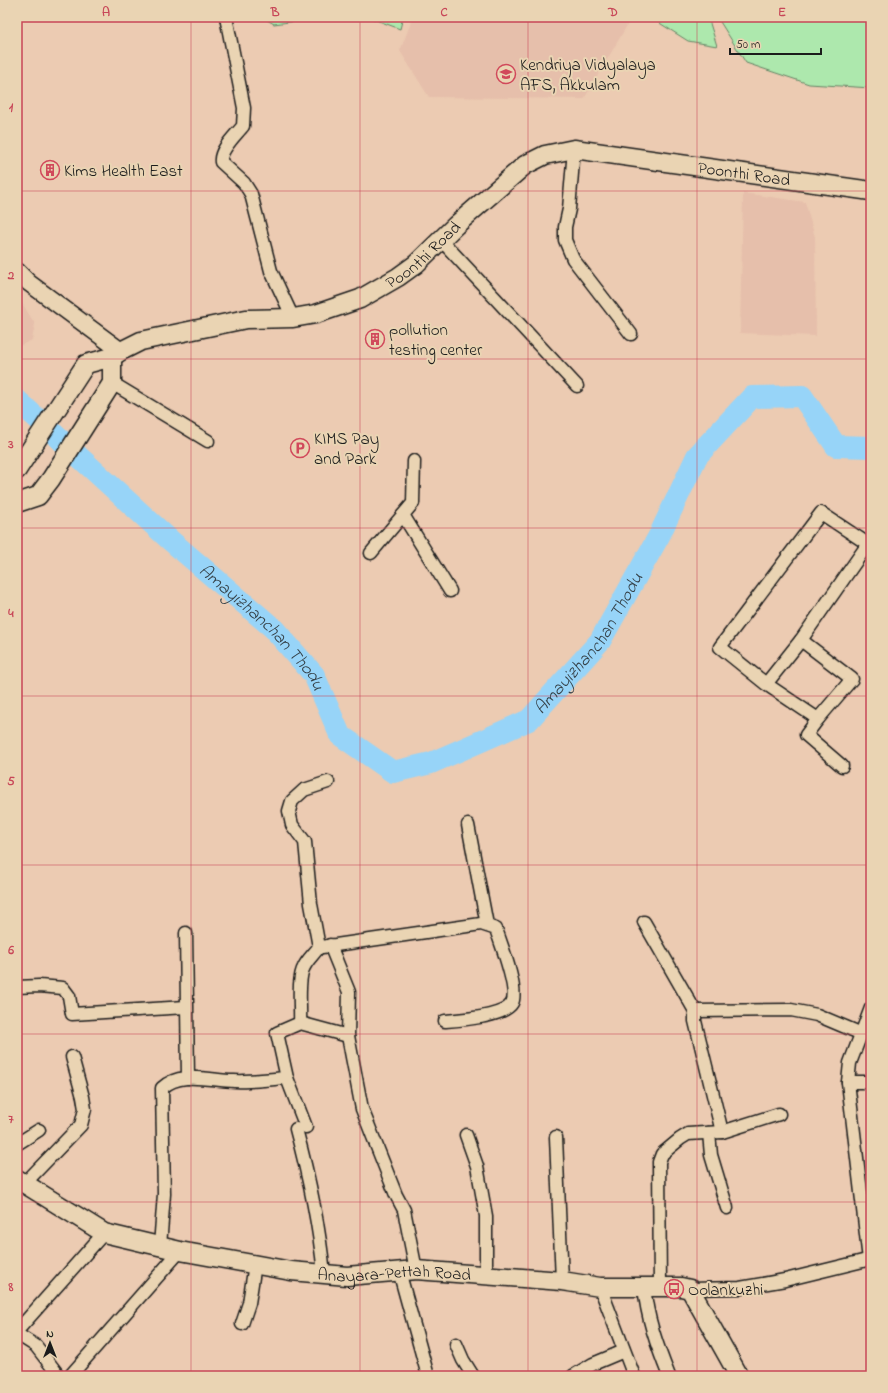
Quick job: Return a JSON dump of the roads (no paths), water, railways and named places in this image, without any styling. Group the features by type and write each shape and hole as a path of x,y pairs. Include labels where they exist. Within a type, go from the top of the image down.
{"main road":[{"name":"Poonthi Road","path":"21,464 86,364 116,354 141,341 246,319 292,318 316,314 360,299 398,277 416,264 525,165 545,154 574,149 871,191"},
{"path":"17,503 38,496 51,479 107,390 116,354"},
{"name":"Anayara-Pettah Road","path":"21,1181 104,1233 180,1251 291,1271 347,1276 416,1270 562,1281 600,1287 652,1286 681,1287 690,1289"},
{"path":"690,1289 739,1376"}],"street":[{"path":"226,17 244,108 244,121 243,126 220,157 221,162 244,183 251,194 271,271 292,318"},
{"path":"574,149 569,209 565,227 565,240 573,259 631,334"},
{"path":"441,240 577,386"},
{"path":"17,271 29,283 116,354"},
{"path":"107,390 208,441"},
{"path":"371,553 413,503 414,461"},
{"path":"766,684 801,640 869,545 821,513 720,647 766,684 818,719"},
{"path":"403,515 450,591"},
{"path":"801,640 852,678 806,735 842,766"},
{"path":"328,782 304,790 292,801 289,811 292,825 305,842 311,904 325,946 349,992 348,1036 362,1109 396,1195 404,1210 416,1270"},
{"path":"468,825 488,925"},
{"path":"644,922 695,1011 695,1021 722,1132"},
{"path":"300,1023 300,995 303,968 325,946 481,924 488,925 496,929 512,984 514,994 512,1003 507,1008 496,1012 471,1018 445,1021"},
{"path":"186,932 188,1078"},
{"path":"17,987 39,986 63,988 69,996 72,1014 186,1008"},
{"path":"690,1289 747,1286 785,1280 870,1260 848,1082 850,1063 871,1008"},
{"path":"695,1011 791,1010 817,1015 862,1034"},
{"path":"324,1274 319,1229 307,1169 301,1128 287,1078 277,1033 300,1023 348,1036"},
{"path":"21,1181 81,1125 84,1109 83,1097 72,1057"},
{"path":"160,1246 164,1194 162,1088 170,1081 188,1078 234,1081 287,1078"},
{"path":"848,1082 871,1082"},
{"path":"669,1376 655,1340 645,1304 652,1286 660,1162 662,1154 688,1134 722,1132 779,1114"},
{"path":"17,1144 39,1130"},
{"path":"709,1133 711,1155 728,1208"},
{"path":"466,1135 477,1166 486,1216 486,1275"},
{"path":"556,1137 562,1281"},
{"path":"17,1330 104,1233"},
{"path":"70,1376 180,1251"},
{"path":"242,1324 249,1302 255,1264"},
{"path":"399,1271 428,1376"},
{"path":"600,1287 634,1376"},
{"path":"17,1334 36,1346 59,1376"},
{"path":"456,1344 462,1360 474,1376"},
{"path":"573,1376 594,1364 624,1351"}],"waterway":[{"name":"Amayizhanchan Thodu","path":"17,400 170,540 273,628 314,675 340,735 393,772 431,763 529,720 600,641 659,536 697,456 752,397 802,396 836,446 871,447"}],"place":[{"name":"Kendriya Vidyalaya AFS, Akkulam","path":"506,74"},
{"name":"Kims Health East","path":"50,170"},
{"name":"pollution testing center","path":"375,339"},
{"name":"KIMS Pay and Park","path":"300,448"},
{"name":"Oolankuzhi","path":"674,1289"}]}
